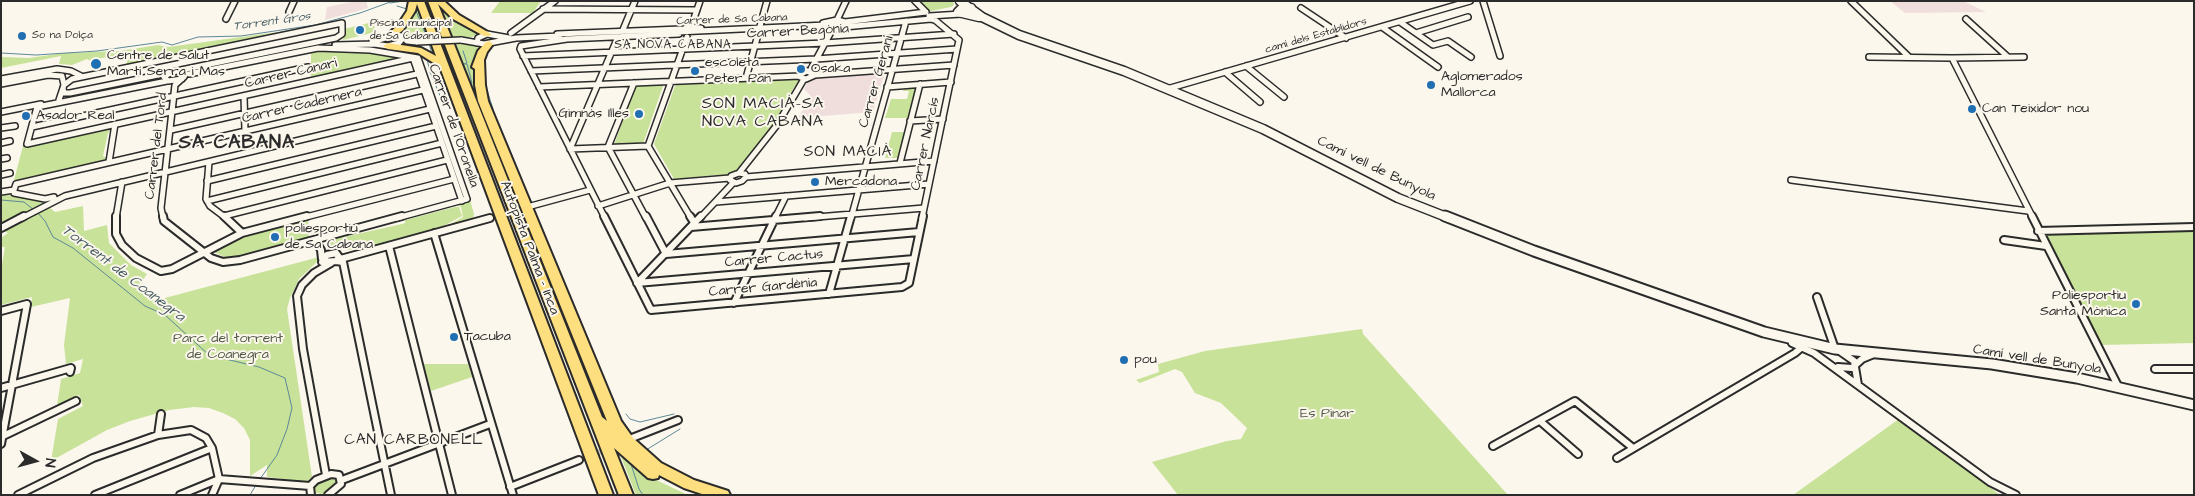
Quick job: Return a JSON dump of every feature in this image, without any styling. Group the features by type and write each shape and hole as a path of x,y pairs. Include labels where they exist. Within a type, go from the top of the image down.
{"highway":[{"path":"413,1 411,11 400,28 387,42 421,51 444,65"},
{"name":"Autopista Palma - Inca","path":"420,1 606,495"},
{"name":"Autopista Palma - Inca","path":"432,1 626,495"},
{"path":"439,1 456,17 490,38 480,60 475,86 476,113"},
{"path":"480,60 480,85 483,101 615,423 628,442 656,467 689,484 723,495"},
{"path":"593,410 621,447 641,465 665,481 698,495"}],"street":[{"path":"226,19 235,1"},
{"path":"289,12 294,1"},
{"path":"555,1 511,33 516,35 680,32 687,36"},
{"path":"622,32 635,1"},
{"path":"700,1 691,27 680,32 567,39 526,44 521,46 520,49 636,284 716,202 777,125 802,77 810,72 832,30 845,24 926,12 915,1"},
{"path":"746,78 767,1"},
{"path":"648,146 687,36 697,31 824,26 837,20 846,1"},
{"name":"camí dels Establidors","path":"1167,89 1470,1"},
{"path":"1483,1 1500,56"},
{"path":"1851,1 1909,58"},
{"path":"1301,8 1346,38"},
{"path":"543,9 697,10"},
{"name":"Carrer de Sa Cabana","path":"490,38 824,26 949,14 964,9"},
{"name":"Camí vell de Bunyola","path":"964,9 1020,35 1124,71 1292,142 1398,198 1534,251 1641,287 1764,332 1835,349 1992,364 2077,378 2194,405"},
{"path":"1416,33 1468,18"},
{"path":"837,20 845,24 931,19 954,34"},
{"path":"1966,19 2008,58"},
{"name":"Carrer Gerani","path":"829,294 906,21"},
{"path":"1400,22 1433,45 1448,40 1472,57"},
{"path":"1,84 48,75 62,76 64,79 64,87 64,93 70,93 336,38 342,34 342,23 72,79 64,87 59,100"},
{"path":"824,26 832,30"},
{"path":"691,27 697,31"},
{"path":"1382,27 1438,67"},
{"name":"Carrer Begònia","path":"523,56 825,43 954,34"},
{"name":"Carrer Narcís","path":"907,286 959,40 954,34"},
{"path":"387,42 399,35 408,41 417,42"},
{"path":"570,149 618,37"},
{"path":"387,42 403,38"},
{"path":"477,43 478,38 490,38"},
{"path":"187,74 314,46 490,38"},
{"path":"461,40 477,43 490,38"},
{"name":"Carrer de Sa Cabana","path":"490,38 516,38"},
{"path":"308,67 32,127 37,107 318,48 381,51 413,58"},
{"path":"531,71 816,59 957,49"},
{"path":"208,65 210,51"},
{"path":"1869,57 2024,57"},
{"name":"Carrer de l'Oronella","path":"413,58 418,58 432,108 436,126 462,201 467,199 432,108 423,90 413,58"},
{"name":"Carrer Canari","path":"32,127 27,144 413,58"},
{"path":"1952,58 2038,232 2119,388"},
{"path":"539,87 746,78 811,78 815,75 954,65"},
{"path":"1246,66 1284,97"},
{"path":"1,79 57,69 71,71 80,76 88,76"},
{"path":"181,70 187,74"},
{"path":"1,112 156,79 166,79 172,72"},
{"path":"810,72 815,75"},
{"path":"1225,72 1260,102"},
{"name":"Carrer del Tord","path":"187,74 175,85 161,208 164,221 211,258 223,262 240,260 462,201"},
{"path":"171,130 417,74"},
{"name":"Carrer del Tord","path":"166,79 175,85"},
{"path":"887,86 951,82"},
{"path":"608,148 634,83"},
{"path":"900,163 920,84"},
{"name":"Carrer Cadernera","path":"14,190 16,184 423,90"},
{"path":"244,96 245,131"},
{"path":"1,192 14,190 14,193 45,199 76,193 432,108"},
{"path":"910,122 942,119"},
{"path":"109,162 115,124"},
{"path":"1,128 15,126"},
{"path":"208,181 436,126"},
{"path":"1,143 10,141"},
{"path":"207,201 442,143"},
{"path":"570,149 648,146"},
{"path":"648,146 693,225"},
{"path":"608,148 666,254"},
{"path":"224,216 448,160"},
{"path":"598,206 670,183 742,181 746,177 934,161"},
{"path":"209,162 206,199 210,206 242,233"},
{"path":"1,175 10,173"},
{"path":"739,173 745,174 746,177"},
{"path":"122,182 115,223 116,234 122,245 136,258 161,271 172,269 242,233 454,179"},
{"path":"1791,180 2028,211"},
{"path":"716,202 929,184"},
{"path":"532,206 590,190"},
{"path":"1,228 47,204 76,193"},
{"path":"734,303 786,196"},
{"path":"693,225 924,208"},
{"path":"314,273 322,260 389,246 490,218"},
{"path":"2038,232 2194,227"},
{"path":"666,254 919,232"},
{"path":"434,233 490,424 513,495"},
{"path":"315,240 321,250 343,262 391,495"},
{"path":"2004,240 2046,246"},
{"path":"389,246 452,495"},
{"path":"321,250 322,260"},
{"path":"322,260 335,258"},
{"path":"326,475 297,307 297,296 302,285 314,273 335,258"},
{"name":"Carrer Cactus","path":"636,284 914,259"},
{"name":"Carrer Gardènia","path":"636,284 651,310 907,286"},
{"path":"1817,297 1835,349 1852,358 1858,385"},
{"path":"1,311 27,304 2,439"},
{"path":"1764,332 1802,347 1845,369 1874,354"},
{"path":"1617,458 1795,353 1802,347"},
{"path":"1835,349 1826,354 1826,359 1830,363 1990,482 2016,495"},
{"path":"1,388 71,368 70,372"},
{"path":"2155,369 2194,369"},
{"path":"2,439 76,401"},
{"path":"1493,446 1575,401 1634,448"},
{"path":"158,435 161,414"},
{"path":"632,438 678,420"},
{"path":"1540,421 1578,454"},
{"path":"328,495 339,488 342,480 490,424"},
{"path":"18,495 93,458 158,435 191,430 206,438 212,448 219,479 212,495"},
{"path":"95,495 212,448"},
{"path":"510,487 579,460"},
{"path":"311,495 310,486 316,480 326,475 335,474 341,477 342,480"},
{"path":"180,495 219,479 310,486"}],"shaded area":[{"path":"356,1 366,1 368,8 325,20 327,7"},
{"path":"1890,1 1963,1 1986,12 1905,13"},
{"path":"885,72 873,112 798,118 811,96 804,89 808,81 815,76"}],"green space":[{"path":"500,1 541,1 533,13 491,13"},
{"path":"915,1 953,1 954,5 926,12"},
{"path":"416,3 429,40 412,39 399,33"},
{"path":"439,4 483,33 472,37 453,39"},
{"name":"Piscina municipal de Sa Cabana","path":"373,22 376,32 343,40 344,29"},
{"path":"293,30 126,65 129,55 101,58 95,63 87,59 72,65 59,64 61,56 1,68 1,57 29,58 64,53 120,51 158,45 168,47"},
{"path":"455,42 465,42 481,47 474,70 474,93"},
{"path":"311,50 363,51 406,57 314,79 311,76"},
{"path":"794,78 800,81 798,86 794,87 776,122 738,171 726,176 716,175 674,179 654,144 675,86 681,83"},
{"name":"Gimnàs Illes","path":"664,83 643,144 614,145 636,85"},
{"path":"904,87 916,87 908,118 885,118 891,99 907,99 909,91 903,91"},
{"path":"111,127 103,156 107,158 105,162 35,177 13,184 23,146"},
{"path":"892,132 905,132 899,158 885,158"},
{"name":"Parc del torrent de Coanegra","path":"1,195 26,196 45,204 55,212 83,206 84,231 107,225 109,243 131,265 147,274 136,290 161,299 323,256 299,279 287,309 312,477 306,482 267,477 267,465 250,476 250,440 244,428 235,419 223,413 209,408 194,407 169,410 130,421 107,430 51,461 58,419 83,406 79,395 57,406 61,379 80,373 83,359 66,364 64,345 70,298 31,307 32,297 1,305 1,270 5,247 1,247 1,238 8,233 1,230"},
{"path":"470,200 474,214 473,218 465,223 444,228 463,217 461,207 457,205"},
{"path":"459,207 462,216 438,229 358,250 335,249 325,245 330,240 402,224 405,223 405,220"},
{"name":"poliesportiu de Sa Cabana","path":"308,218 309,238 242,256 225,257 214,252 244,235"},
{"name":"Poliesportiu Santa Mònica","path":"2194,229 2194,343 2100,345 2045,237 2049,232"},
{"name":"Es Pinar","path":"1362,329 1363,334 1508,495 1178,495 1152,462 1227,441 1241,439 1247,428 1221,403 1195,393 1182,372 1175,369 1140,383 1136,380 1159,372 1158,364 1205,351"},
{"path":"424,364 468,364 472,377 431,391"},
{"path":"1899,419 2000,495 1793,495"},
{"path":"618,449 654,479 688,495 636,495"},
{"path":"329,476 337,479 337,485 322,494 313,492 315,483"}],"waterway":[{"name":"Torrent Gros","path":"1,53 36,55 97,51 162,42 172,45 198,37 241,36 315,25 360,13 393,1"},
{"path":"390,3 404,1"},
{"path":"397,6 407,9"},
{"path":"416,11 428,40"},
{"path":"429,44 432,53"},
{"path":"463,51 467,63 464,64"},
{"path":"427,59 430,72"},
{"path":"465,64 467,64 472,83"},
{"path":"430,72 436,72"},
{"path":"430,72 441,98"},
{"path":"484,89 487,90 493,109"},
{"name":"Torrent de Coanegra","path":"1,200 24,202 34,210"},
{"name":"Torrent de Coanegra","path":"37,212 45,221 53,237 73,248 145,306 165,315 209,355 259,367 285,378 292,408 287,429 277,455 260,479"},
{"path":"626,414 630,419 640,422 674,414"},
{"path":"646,450 680,429"},
{"path":"631,464 639,489 643,495"},
{"name":"Torrent de Coanegra","path":"250,495 256,485"}],"tunnel":[{"path":"491,218 529,207"},
{"path":"490,218 495,216"},
{"path":"579,460 607,449"}],"place":[{"name":"Piscina municipal de Sa Cabana","path":"360,30"},
{"name":"So na Dolça","path":"22,36"},
{"name":"Centre de Salut Martí Serra i Mas","path":"96,64"},
{"name":"Osaka","path":"801,69"},
{"name":"escoleta Peter Pan","path":"695,71"},
{"name":"Aglomerados Mallorca","path":"1431,85"},
{"name":"Can Teixidor nou","path":"1972,109"},
{"name":"Gimnàs Illes","path":"639,114"},
{"name":"Asador Real","path":"26,116"},
{"name":"Mercadona","path":"815,182"},
{"name":"poliesportiu de Sa Cabana","path":"275,237"},
{"name":"Poliesportiu Santa Mònica","path":"2136,304"},
{"name":"Tacuba","path":"454,337"},
{"name":"pou","path":"1124,360"}],"district":[{"name":"SA NOVA CABANA","path":"673,45"},
{"name":"SON MACIÀ-SA NOVA CABANA","path":"763,114"},
{"name":"SA CABANA","path":"237,144"},
{"name":"SON MACIÀ","path":"848,153"},
{"name":"CAN CARBONELL","path":"414,441"}]}
